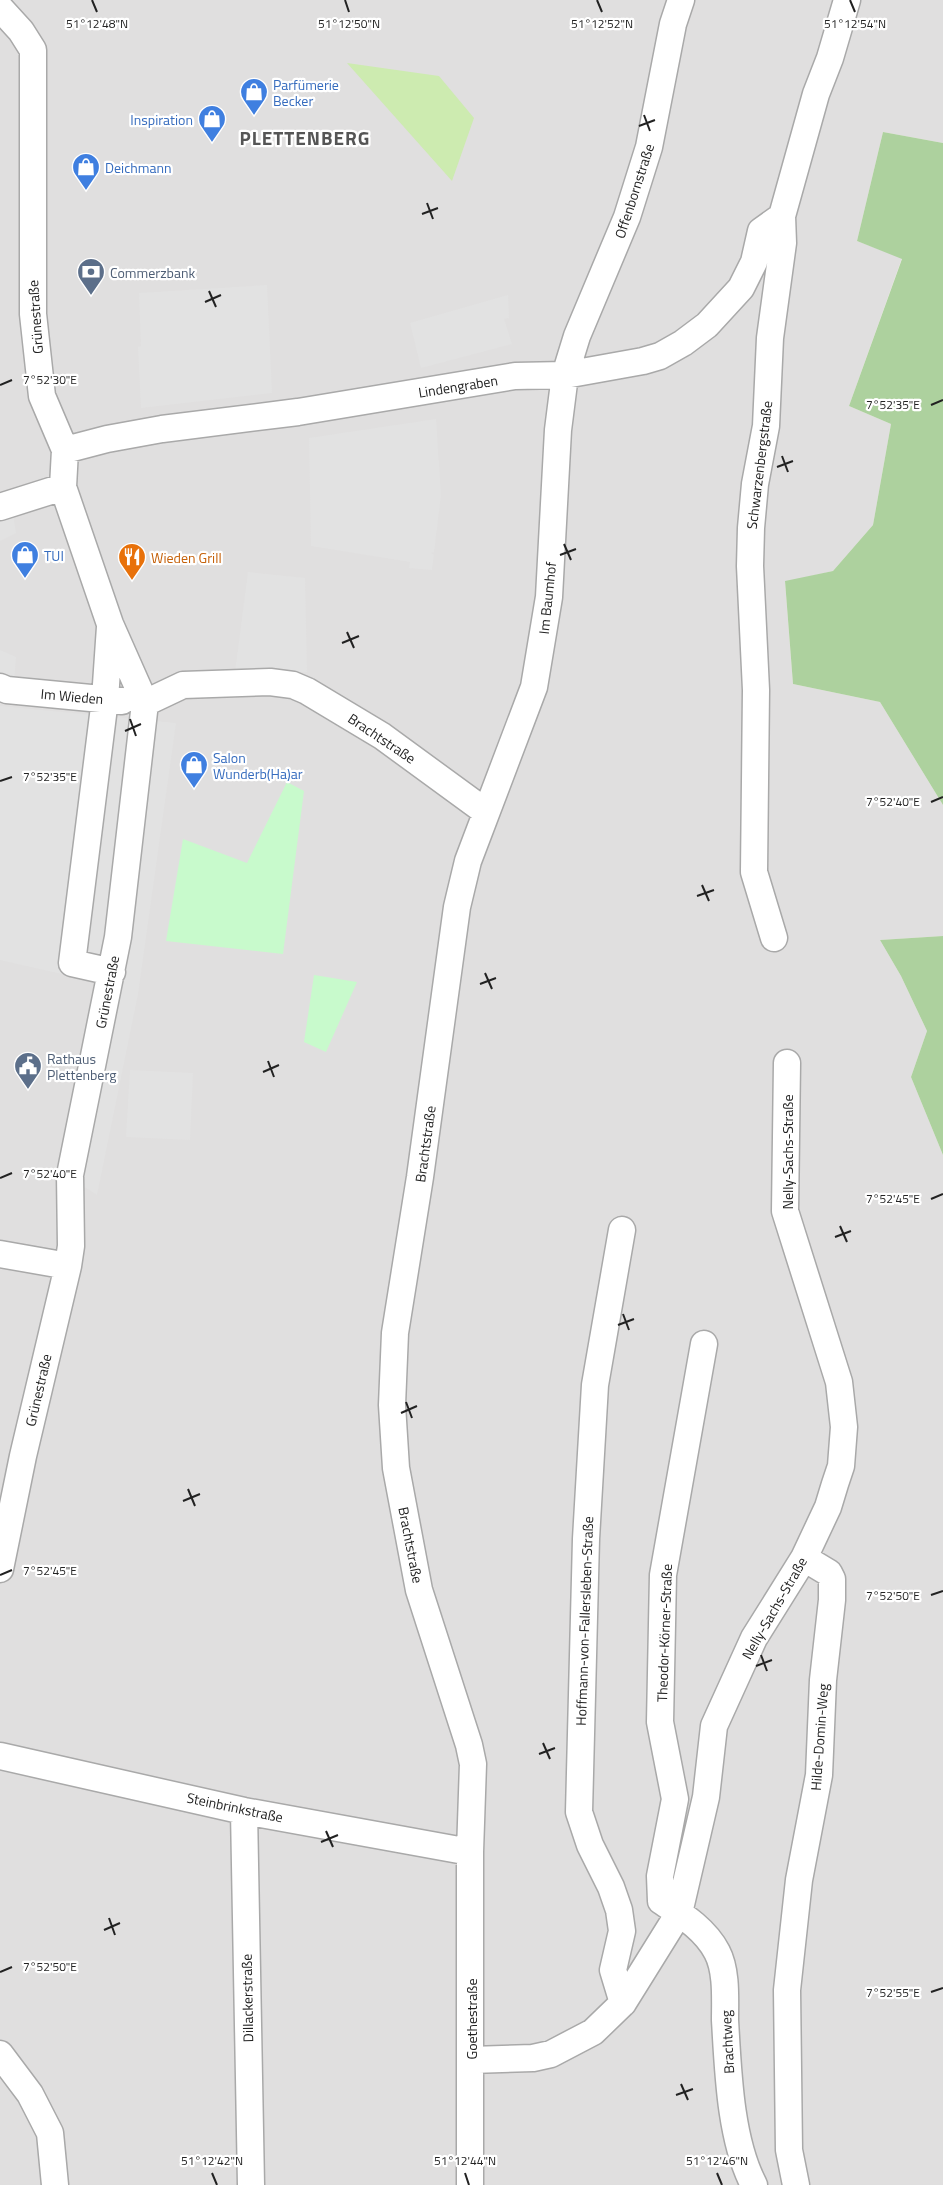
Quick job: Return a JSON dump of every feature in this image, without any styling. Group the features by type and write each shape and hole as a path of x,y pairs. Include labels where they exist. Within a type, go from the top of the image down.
{"street":[{"path":"0,7 4,0"},
{"name":"Offenbornstraße","path":"565,375 576,336 627,217 649,147 673,24 681,0"},
{"name":"Schwarzenbergstraße","path":"774,938 754,872 756,690 750,566 755,484 766,426 770,338 783,243 782,216 816,94 830,58 846,0"},
{"name":"Grünestraße","path":"0,7 21,31 32,50 32,314 42,396 65,450 63,487 110,624 145,703 118,937 70,1175 71,1246 68,1266 23,1456 0,1569"},
{"name":"Lindengraben","path":"65,450 107,439 162,429 306,410 514,376 565,375 643,361 660,356 684,343 707,326 741,288 754,262 761,231 782,216"},
{"name":"Im Baumhof","path":"486,812 534,686 539,661 549,597 558,430 565,375"},
{"path":"0,507 63,487"},
{"name":"Grünestraße","path":"110,624 105,699 72,963 112,972"},
{"name":"Brachtstraße","path":"145,703 184,685 270,682 293,685 308,691 382,736 486,812 468,861 457,907 449,957 419,1183 395,1333 392,1405 396,1468 419,1590 469,1745 473,1764 470,1852"},
{"name":"Im Wieden","path":"0,687 7,690 145,703"},
{"name":"Nelly-Sachs-Straße","path":"471,2060 533,2058 551,2054 593,2032 623,2003 678,1913 706,1797 714,1726 754,1638 804,1558 828,1507 841,1466 844,1427 839,1382 785,1211 787,1064"},
{"name":"Hoffmann-von-Fallersleben-Straße","path":"622,1230 596,1385 586,1539 579,1812 590,1845 611,1887 619,1910 622,1931 613,1970 623,2003"},
{"path":"0,1254 68,1266"},
{"name":"Theodor-Körner-Straße","path":"678,1913 661,1901 660,1876 674,1799 660,1722 663,1575 704,1344"},
{"name":"Hilde-Domin-Weg","path":"796,2185 789,2150 788,1990 799,1880 819,1775 823,1680 832,1600 832,1579 829,1573 804,1558"},
{"name":"Steinbrinkstraße","path":"0,1756 244,1811 470,1852"},
{"name":"Dillackerstraße","path":"244,1811 251,2185"},
{"name":"Goethestraße","path":"470,1852 470,2185"},
{"name":"Brachtweg","path":"678,1913 705,1934 720,1959 725,2001 727,2060 735,2126 754,2185"},
{"path":"0,2054 30,2094 50,2133 56,2185"}],"shaded area":[{"path":"0,0 943,0 943,143 883,132 857,241 902,258 849,406 891,424 873,525 833,571 785,582 793,684 880,702 943,805 943,936 880,940 901,976 927,1031 911,1077 943,1155 943,2185 0,2185"},
{"path":"267,285 272,393 141,408 138,347 141,346 139,293"},
{"path":"508,295 509,318 504,319 512,344 421,368 410,323"},
{"path":"436,419 441,495 434,552 431,553 434,555 432,570 409,568 410,562 311,546 309,438"},
{"path":"12,509 16,533 0,541 0,515"},
{"path":"248,572 305,578 307,672 235,672"},
{"path":"0,650 16,657 14,682 0,677"},
{"path":"0,706 176,723 138,994 97,1195 77,1182 119,987 0,960"},
{"path":"130,1070 193,1073 190,1140 126,1137"}],"green space":[{"path":"347,63 439,76 474,118 452,181"},
{"path":"883,132 943,143 943,805 880,702 793,684 785,581 833,571 873,525 891,424 849,406 902,259 857,241"},
{"path":"287,782 304,791 283,954 166,941 183,839 247,863"},
{"path":"943,936 943,1155 911,1077 927,1031 901,976 880,940"},
{"path":"314,975 357,982 326,1052 304,1042"}],"place":[{"name":"Parfümerie Becker","path":"254,116"},
{"name":"Inspiration","path":"212,143"},
{"name":"Deichmann","path":"86,191"},
{"name":"Commerzbank","path":"91,296"},
{"name":"TUI","path":"25,579"},
{"name":"Wieden Grill","path":"132,581"},
{"name":"Salon Wunderb(Ha)ar","path":"194,789"},
{"name":"Rathaus Plettenberg","path":"28,1090"}],"district":[{"name":"PLETTENBERG","path":"305,137"}]}
